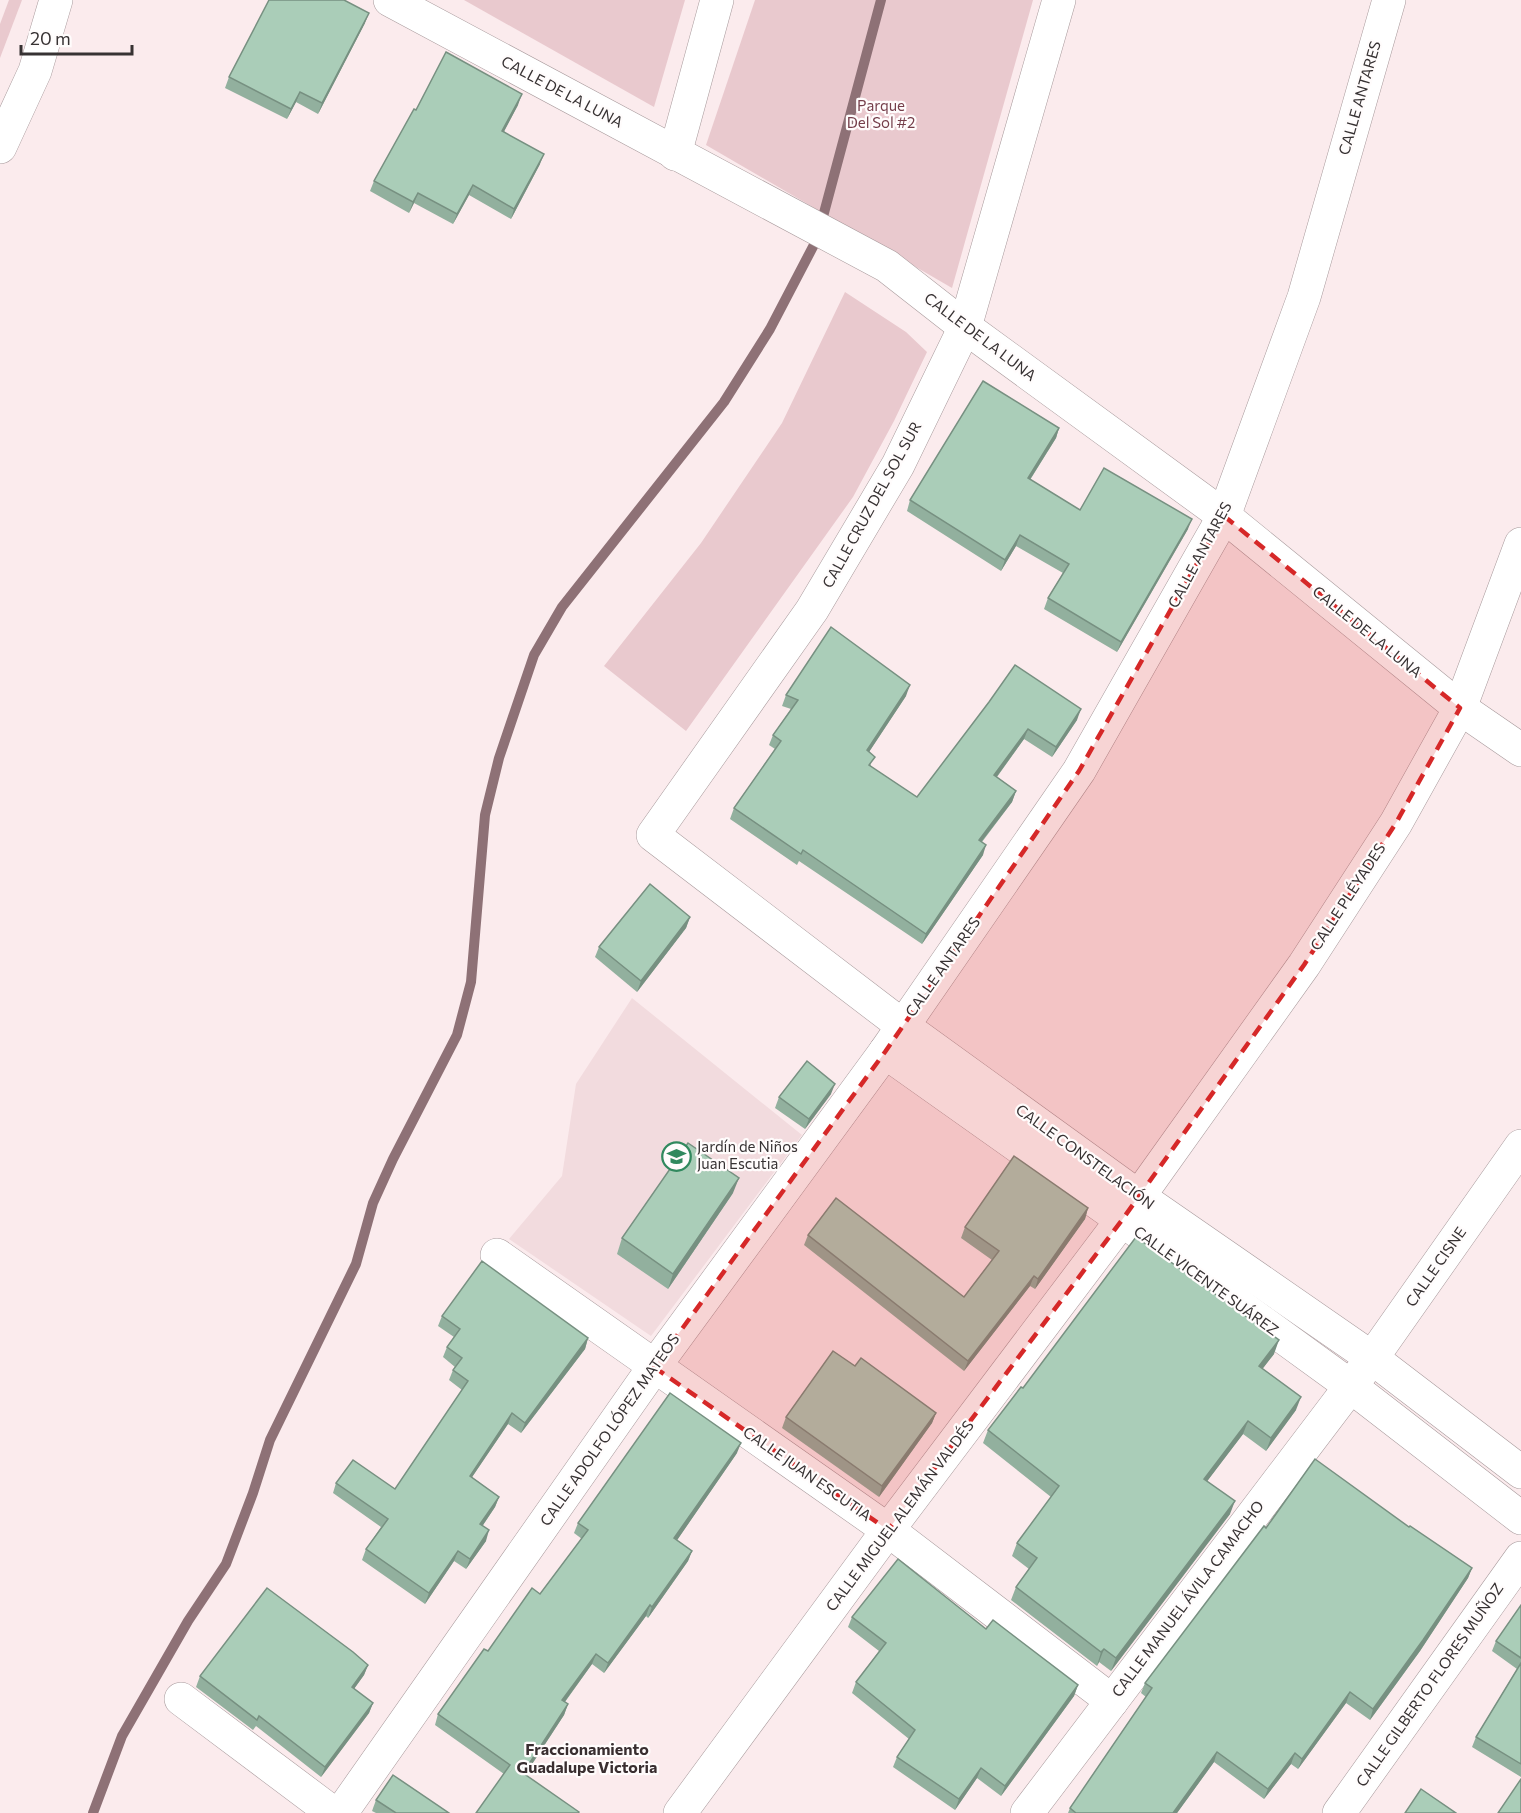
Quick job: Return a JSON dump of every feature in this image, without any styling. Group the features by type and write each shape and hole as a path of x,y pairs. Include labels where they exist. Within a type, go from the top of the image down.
{"street":[{"path":"0,147 35,71 56,0"},
{"path":"675,154 717,0"},
{"name":"CALLE CRUZ DEL SOL SUR","path":"653,836 812,610 898,465 965,327 1059,0"},
{"name":"CALLE ANTARES","path":"894,1039 1079,771 1224,516 1304,297 1389,0"},
{"name":"CALLE DE LA LUNA","path":"402,3 675,154 887,266 965,327 1224,516 1461,708 1521,750"},
{"name":"CALLE PLÉYADES","path":"1130,1208 1304,966 1396,823 1461,708 1521,544"},
{"name":"CALLE CONSTELACIÓN","path":"653,836 894,1039 1130,1208 1372,1358 1521,1472"},
{"name":"CALLE ADOLFO LÓPEZ MATEOS","path":"341,1813 654,1367 894,1039"},
{"name":"CALLE CISNE","path":"1349,1385 1372,1358 1521,1146"},
{"name":"CALLE VICENTE SUÁREZ","path":"1130,1208 1349,1385 1521,1518"},
{"name":"CALLE MIGUEL ALEMÁN VALDÉS","path":"680,1813 888,1530 1130,1208"},
{"name":"CALLE JUAN ESCUTIA","path":"497,1255 888,1530 1112,1701"},
{"name":"CALLE MANUEL ÁVILA CAMACHO","path":"1027,1813 1349,1385"},
{"name":"CALLE GILBERTO FLORES MUÑOZ","path":"1339,1813 1521,1558"},
{"path":"181,1699 333,1813"}],"highlighted area":[{"path":"1224,516 1460,708 1396,823 1304,965 1122,1220 888,1530 654,1367 885,1052 1079,771"}],"shaded area":[{"name":"Jardín de Niños Juan Escutia","path":"632,998 802,1135 651,1336 509,1239 562,1176 576,1084"}],"green space":[{"path":"9,0 22,0 0,58 0,24"},
{"path":"464,0 685,0 654,107"},
{"name":"Parque Del Sol #2","path":"755,0 1033,0 952,288 706,145"},
{"path":"845,292 906,332 927,352 894,421 853,497 686,731 604,666 701,543 782,423"}],"building":[{"path":"269,0 344,0 369,13 322,103 300,92 291,109 229,77"},
{"path":"446,52 522,94 502,131 544,154 514,209 473,185 457,214 418,193 413,202 374,181 414,109 416,110"},
{"path":"983,381 1059,428 1028,478 1080,510 1104,468 1192,519 1121,642 1048,598 1069,564 1020,535 1005,560 910,500"},
{"path":"831,627 910,685 867,750 875,757 869,765 917,797 1015,665 1081,709 1056,747 1028,729 994,775 1016,791 979,840 986,845 926,934 803,850 801,854 734,808 781,741 773,735 798,700 786,695"},
{"path":"650,884 690,917 641,981 599,947"},
{"path":"807,1061 835,1084 809,1119 779,1097"},
{"path":"688,1143 739,1178 673,1274 622,1238"},
{"path":"1014,1156 1088,1208 1038,1279 1034,1276 968,1361 808,1235 836,1198 964,1297 999,1251 965,1227"},
{"path":"1136,1237 1279,1340 1259,1366 1301,1397 1271,1438 1248,1421 1204,1479 1235,1501 1116,1658 1104,1649 1101,1652 1016,1587 1037,1558 1017,1543 1059,1486 988,1430 1021,1387 1023,1388"},
{"path":"482,1261 588,1338 525,1423 512,1413 470,1476 499,1497 480,1524 489,1530 470,1559 458,1551 429,1593 366,1549 388,1519 336,1483 353,1460 395,1489 468,1381 453,1370 462,1358 447,1347 460,1329 442,1316"},
{"path":"833,1351 855,1366 861,1358 936,1413 882,1486 786,1417"},
{"path":"670,1393 741,1443 674,1538 692,1551 608,1663 596,1654 562,1700 568,1704 523,1773 579,1812 476,1813 510,1765 438,1714 484,1649 488,1651 532,1588 540,1594 588,1530 578,1523"},
{"path":"1315,1459 1409,1527 1472,1568 1373,1709 1350,1692 1302,1759 1295,1753 1268,1789 1217,1752 1173,1813 1076,1813 1070,1808 1152,1688 1145,1683 1264,1526 1266,1528"},
{"path":"898,1559 986,1629 993,1620 1078,1685 1005,1786 981,1768 959,1799 897,1757 915,1730 856,1682 886,1643 852,1617"},
{"path":"267,1588 368,1665 352,1687 373,1703 325,1767 259,1716 257,1720 200,1676"},
{"path":"1521,1605 1521,1658 1496,1641"},
{"path":"1521,1663 1521,1764 1476,1737"},
{"path":"393,1775 449,1813 396,1813 376,1800"},
{"path":"1521,1779 1521,1813 1498,1813"},
{"path":"1421,1789 1456,1813 1405,1813"}],"waterway":[{"path":"93,1813 122,1736 188,1621 226,1564 270,1440 356,1264 373,1203 457,1035 471,982 485,815 499,758 534,655 562,607 724,402 770,329 817,239 881,0"}],"place":[{"name":"Jardín de Niños Juan Escutia","path":"676,1156"}],"district":[{"name":"Fraccionamiento Guadalupe Victoria","path":"587,1758"}]}
